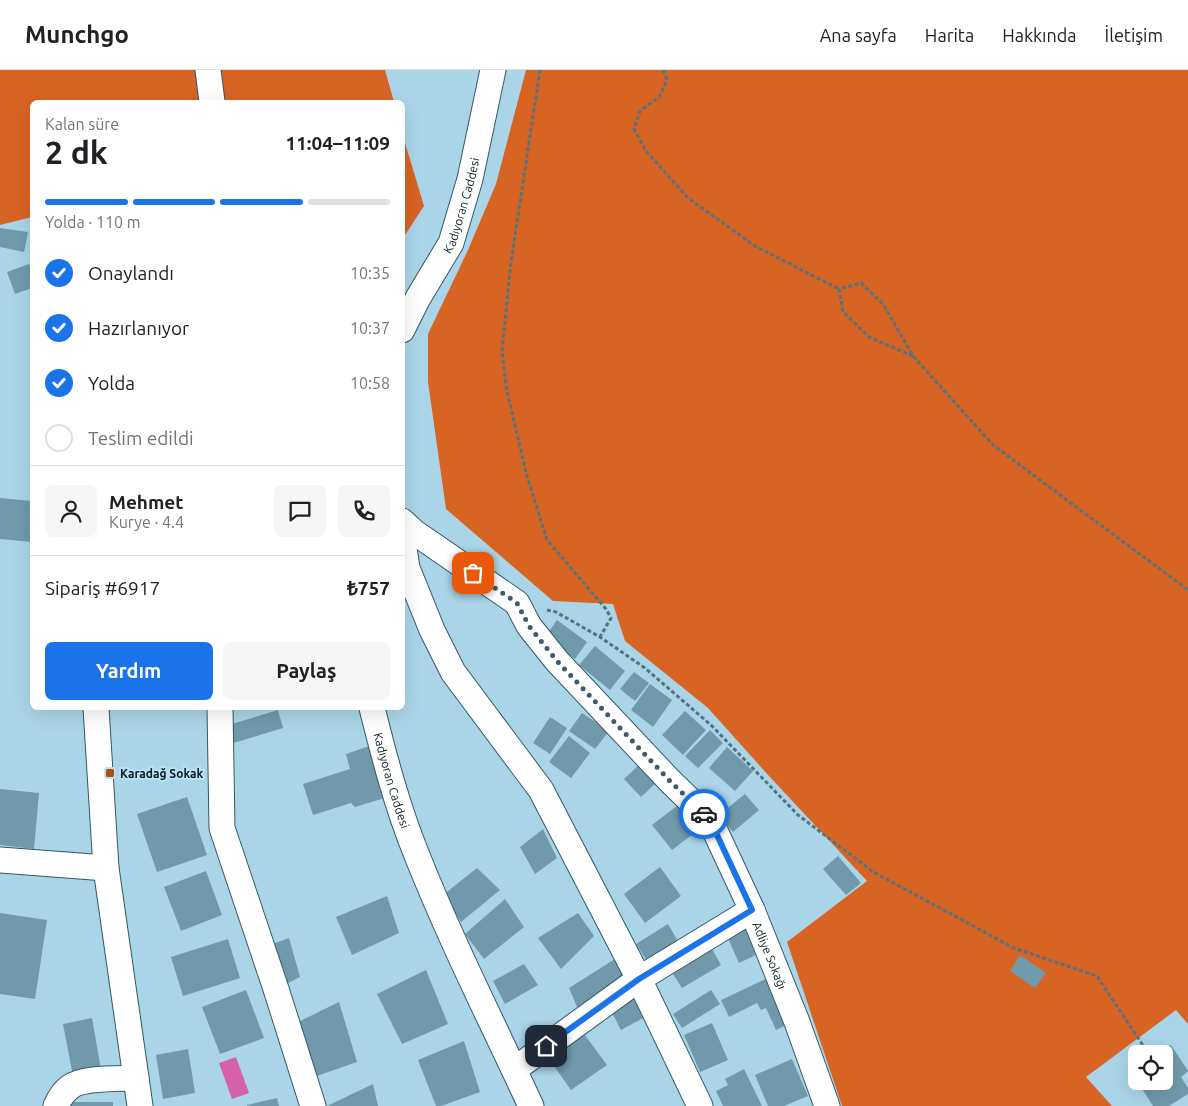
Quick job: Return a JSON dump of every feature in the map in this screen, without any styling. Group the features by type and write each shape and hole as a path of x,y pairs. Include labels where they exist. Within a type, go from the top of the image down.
{"street":[{"path":"208,70 212,100"},
{"name":"Kadıyoran Caddesi","path":"405,324 418,298 451,243 470,179 493,70"},
{"name":"Adliye Sokağı","path":"405,524 414,532 517,603 529,626 557,661 669,780 710,820 752,910 797,1022 825,1105"},
{"path":"405,555 407,568 432,630 453,672 541,790 639,979 700,1106"},
{"path":"96,710 106,868 140,1106"},
{"path":"220,710 222,828 313,1106"},
{"name":"Kadıyoran Caddesi","path":"373,710 385,759 415,851 446,926 515,1069 529,1105"},
{"path":"0,860 106,868"},
{"path":"515,1069 639,979 752,910"},
{"path":"56,1106 59,1098 70,1087 79,1083 136,1078"}],"path":[{"path":"540,70 511,262 502,352 508,392 527,476 547,540 606,609 611,618 600,637"},
{"path":"663,70 666,80 659,97 640,111 634,129 646,151 688,198 755,246 839,289 861,283 883,304 913,356 993,445 1188,590"},
{"path":"839,289 844,312 869,337 913,356"},
{"path":"517,603 556,612 600,637 645,668 712,726 798,815 875,873 1014,948 1097,976 1143,1045"}],"shaded area":[{"path":"0,70 385,70 393,100 30,100 30,218 0,225"},
{"path":"526,70 1188,70 1188,1024 1176,1010 1086,1077 1112,1106 842,1106 787,942 867,881 708,708 625,641 613,604 553,601 446,509 428,382 428,334 468,250 496,184"},
{"path":"405,143 424,206 405,235"},
{"path":"236,1057 249,1093 232,1099 219,1063"}],"building":[{"path":"0,228 28,232 24,252 0,247"},
{"path":"29,264 30,289 15,294 7,272"},
{"path":"0,498 30,501 30,542 0,539"},
{"path":"557,620 587,642 575,659 545,637"},
{"path":"595,646 625,671 610,690 579,665"},
{"path":"634,672 649,683 635,701 620,689"},
{"path":"650,684 672,700 653,727 631,710"},
{"path":"278,710 283,728 230,744 225,726"},
{"path":"685,711 706,730 683,755 662,735"},
{"path":"582,713 609,731 595,749 569,731"},
{"path":"550,717 567,728 550,754 533,743"},
{"path":"710,730 723,743 698,768 685,756"},
{"path":"569,736 590,753 571,778 549,762"},
{"path":"372,745 388,797 355,807 351,803 313,815 303,784 350,769 346,754"},
{"path":"727,747 753,771 735,791 709,768"},
{"path":"641,763 658,781 641,797 624,779"},
{"path":"0,789 39,793 34,849 0,845"},
{"path":"745,794 759,810 733,832 719,815"},
{"path":"187,797 207,855 157,872 137,814"},
{"path":"682,802 702,827 672,850 652,825"},
{"path":"543,829 557,858 535,874 520,847"},
{"path":"838,856 861,883 846,895 823,869"},
{"path":"660,867 681,896 645,923 624,894"},
{"path":"477,868 500,890 461,922 443,895"},
{"path":"206,871 222,915 181,931 164,887"},
{"path":"387,896 399,933 352,955 336,917"},
{"path":"505,899 524,927 484,959 465,934"},
{"path":"0,913 47,920 35,999 0,994"},
{"path":"578,913 594,936 561,969 538,938"},
{"path":"668,924 679,943 648,963 636,944"},
{"path":"749,925 762,952 739,963 727,936"},
{"path":"289,938 300,977 276,989 262,948"},
{"path":"228,939 240,978 183,996 171,957"},
{"path":"708,942 721,965 682,988 668,966"},
{"path":"1020,955 1046,973 1035,988 1010,971"},
{"path":"615,959 626,977 578,1009 569,988"},
{"path":"524,964 538,985 505,1004 493,981"},
{"path":"426,970 448,1024 402,1044 377,994"},
{"path":"770,977 792,1022 776,1030 766,1008 761,1010 757,1003 729,1017 721,1000"},
{"path":"246,990 264,1038 220,1054 202,1007"},
{"path":"711,990 720,1004 682,1028 673,1014"},
{"path":"632,994 645,1017 621,1030 609,1007"},
{"path":"339,1002 357,1062 311,1078 290,1026"},
{"path":"92,1018 101,1070 73,1076 63,1024"},
{"path":"712,1023 728,1060 700,1072 684,1035"},
{"path":"582,1031 607,1065 571,1090 547,1056"},
{"path":"464,1041 480,1092 441,1106 436,1106 418,1060"},
{"path":"1173,1048 1188,1071 1181,1077 1188,1088 1188,1094 1169,1106 1153,1106 1143,1090 1173,1090"},
{"path":"188,1049 195,1093 163,1099 156,1055"},
{"path":"792,1059 808,1096 784,1106 768,1106 755,1075"},
{"path":"744,1069 762,1106 723,1106 716,1091 728,1085 725,1079"},
{"path":"373,1084 378,1106 327,1106"},
{"path":"277,1098 279,1106 247,1106 247,1105"},
{"path":"68,1102 113,1102 113,1106 66,1106"}],"way so far":[{"path":"473,573 517,603 529,626 557,661 669,780 704,814"}],"place":[{"name":"Karadağ Sokak","path":"110,773"}],"route":[{"path":"546,1046 639,979 752,910 710,820 704,814"}]}
